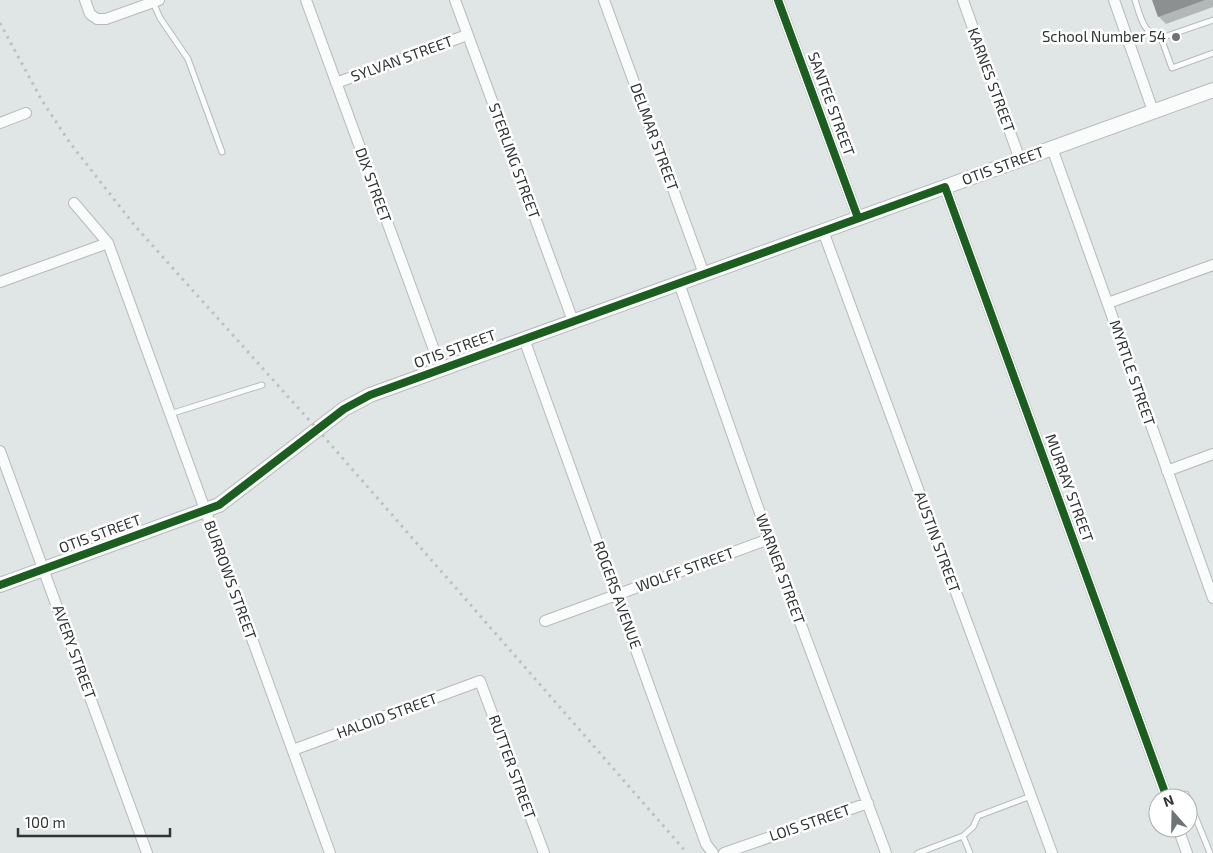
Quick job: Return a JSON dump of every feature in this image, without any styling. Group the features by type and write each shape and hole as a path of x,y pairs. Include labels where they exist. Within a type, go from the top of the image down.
{"street":[{"path":"84,0 94,18 106,19 156,1"},
{"name":"DIX STREET","path":"306,0 441,369"},
{"name":"STERLING STREET","path":"455,0 573,321"},
{"name":"DELMAR STREET","path":"604,0 704,274"},
{"name":"SANTEE STREET","path":"778,0 858,218"},
{"name":"KARNES STREET","path":"963,0 1020,160"},
{"path":"1114,0 1153,111"},
{"name":"SYLVAN STREET","path":"336,83 467,35"},
{"name":"OTIS STREET","path":"0,585 204,511 226,501 355,402 573,321 1213,90"},
{"path":"0,123 26,113"},
{"name":"MYRTLE STREET","path":"1052,148 1213,598"},
{"name":"MURRAY STREET","path":"945,187 1163,788"},
{"name":"BURROWS STREET","path":"74,203 108,243 330,853"},
{"name":"AUSTIN STREET","path":"823,231 1052,853"},
{"path":"0,282 108,243"},
{"path":"1108,303 1213,265"},
{"name":"WARNER STREET","path":"679,283 769,539 886,853"},
{"name":"ROGERS AVENUE","path":"524,339 711,852"},
{"name":"AVERY STREET","path":"0,451 147,853"},
{"path":"1167,471 1213,454"},
{"name":"WOLFF STREET","path":"545,621 618,596 769,539"},
{"name":"HALOID STREET","path":"293,750 480,681"},
{"name":"RUTTER STREET","path":"480,681 544,853"},
{"name":"LOIS STREET","path":"724,853 868,803"},
{"path":"1182,838 1187,853"}],"lane":[{"path":"1135,0 1146,28 1153,35 1161,38 1213,20"},
{"path":"156,1 160,18 188,59 222,152"},
{"path":"1161,38 1172,68 1213,53"},
{"path":"170,414 262,384"},
{"path":"918,853 963,836 973,827 978,816 1031,796"},
{"path":"1198,824 1210,853"},
{"path":"963,836 970,853"}],"building":[{"path":"1152,0 1205,0 1158,17"}],"railway":[{"path":"0,23 41,99 70,143 135,226 318,430 687,853"}],"cycle path":[{"path":"778,0 858,218"},
{"path":"0,585 219,505 344,409 370,395 945,187 1163,788"}],"place":[{"name":"School Number 54","path":"1176,37"}]}
